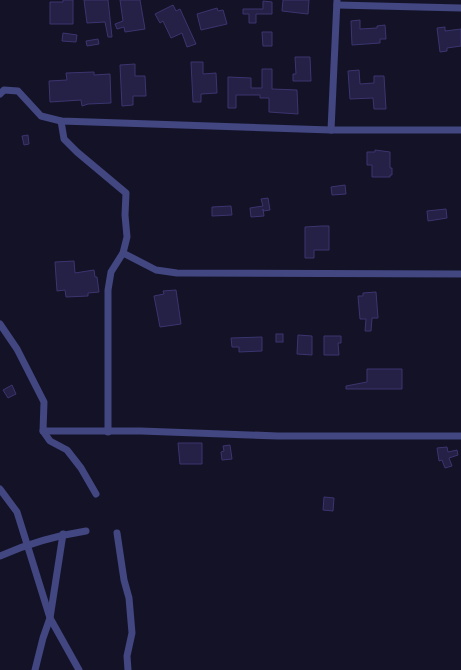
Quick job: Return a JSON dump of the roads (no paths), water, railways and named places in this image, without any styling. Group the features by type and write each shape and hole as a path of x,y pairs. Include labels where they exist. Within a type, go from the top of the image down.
{"street":[{"path":"331,130 337,2 461,8"},
{"path":"1,91 18,91 41,116 62,121 331,130 461,130"},
{"path":"62,121 64,139 126,193 127,237 123,253 111,272 108,290 108,432"},
{"path":"123,253 156,270 177,274 461,274"},
{"path":"0,324 20,355 44,402 43,431 50,441 67,450 81,468 96,494"},
{"path":"43,431 278,436 461,436"},
{"path":"0,489 17,512 50,618 79,670"},
{"path":"0,556 27,544 63,534 86,531"},
{"path":"117,532 124,580 129,598 132,633 127,656 128,670"},
{"path":"35,670 50,618 63,534"}]}
